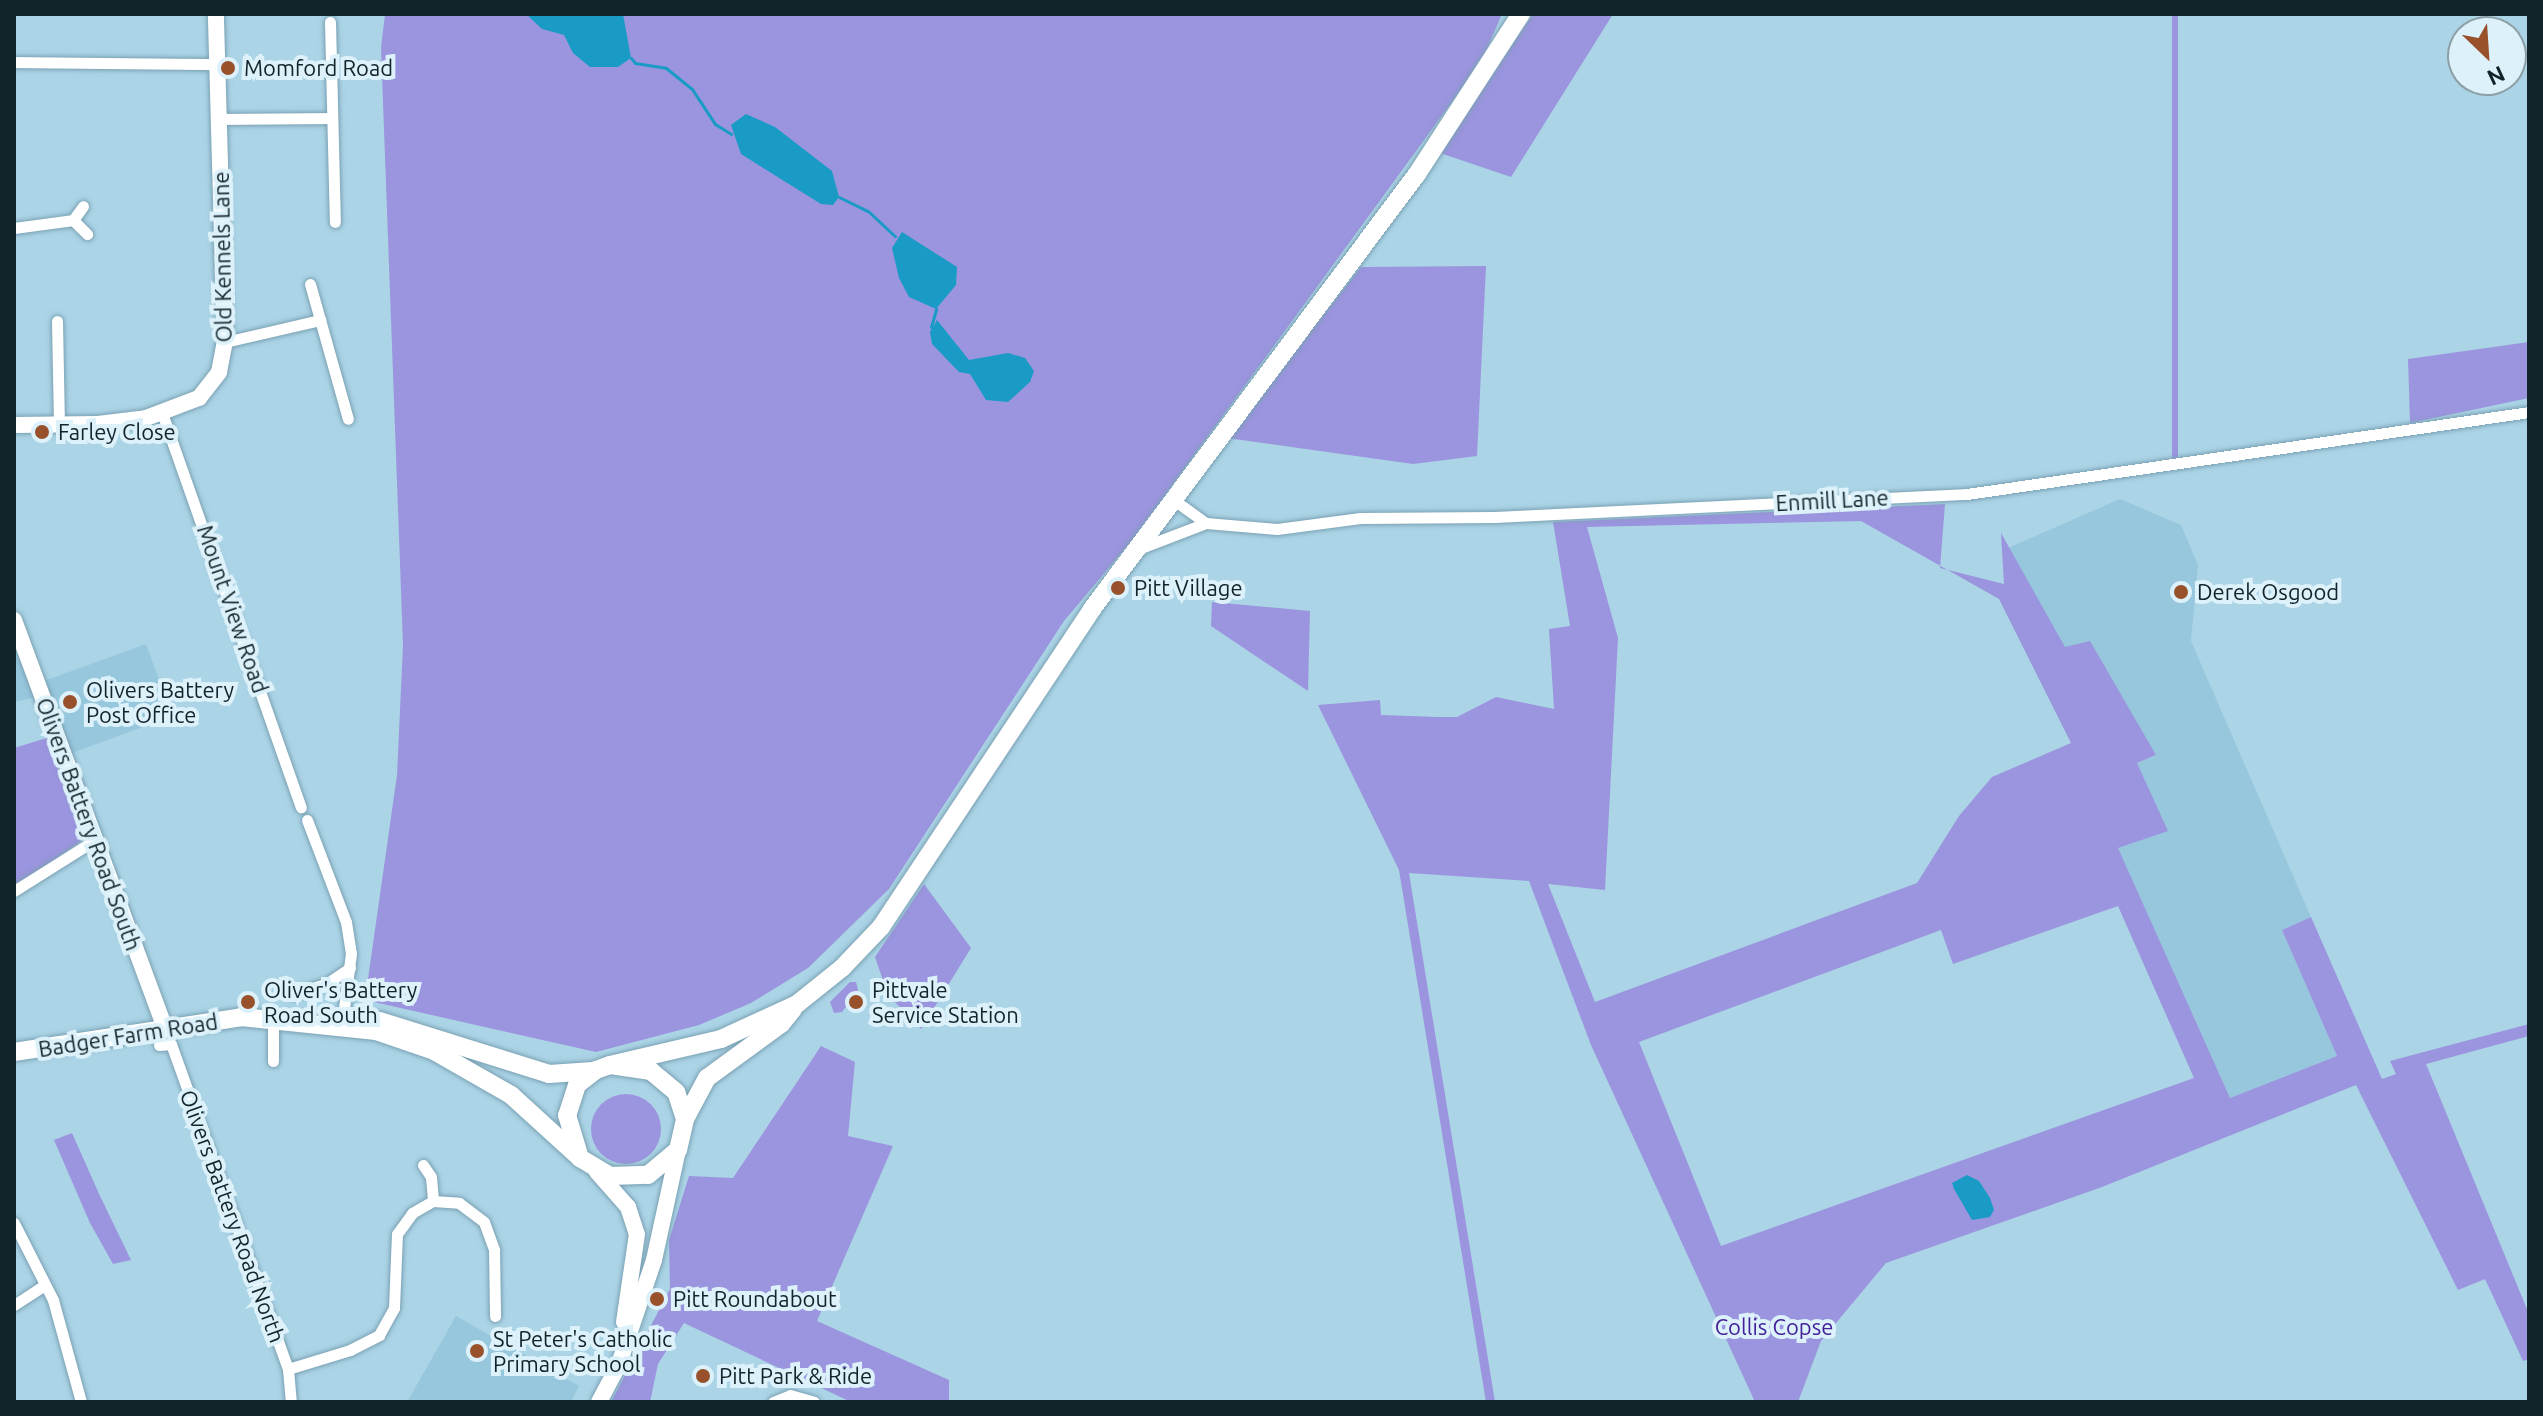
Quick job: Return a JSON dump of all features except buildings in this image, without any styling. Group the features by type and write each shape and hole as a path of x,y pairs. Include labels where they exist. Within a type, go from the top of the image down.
{"main road":[{"path":"797,1004 721,1039 603,1068 577,1085 567,1115 586,1163 610,1176 638,1178 663,1166 678,1150 685,1119 707,1078 781,1024 797,1004 842,968 881,927 1136,550 1417,174 1521,14"},
{"name":"Badger Farm Road","path":"14,1052 162,1037 241,1017 343,1016 404,1026 549,1074 603,1068"},
{"name":"Badger Farm Road","path":"273,1017 376,1031 434,1051 483,1076 586,1163"},
{"path":"603,1068 651,1071 667,1082 685,1119"}],"street":[{"name":"Old Kennels Lane","path":"14,425 127,422 162,413 183,407 207,391 219,372 225,342 216,14"},
{"path":"330,22 335,222"},
{"path":"14,62 219,64"},
{"path":"220,119 331,118"},
{"path":"14,228 73,220 83,206"},
{"path":"73,220 87,234"},
{"path":"310,284 348,419"},
{"path":"225,342 320,320"},
{"path":"57,321 59,424"},
{"name":"Enmill Lane","path":"1136,550 1206,523 1277,529 1360,518 1495,517 1967,494 2529,412"},
{"name":"Mount View Road","path":"162,413 301,807"},
{"path":"1174,500 1206,523"},
{"name":"Olivers Battery Road South","path":"16,631 95,840 162,1037"},
{"path":"307,820 346,922 350,968 343,1016"},
{"path":"14,891 95,840"},
{"path":"293,994 326,984 350,968"},
{"name":"Badger Farm Road","path":"343,1016 347,1023 376,1031"},
{"path":"273,1017 273,1061"},
{"name":"Olivers Battery Road North","path":"162,1037 171,1044 288,1369 291,1402"},
{"path":"602,1396 619,1364 654,1260 678,1150"},
{"path":"586,1163 628,1207 637,1234 623,1331 602,1396"},
{"path":"423,1165 431,1177 433,1201"},
{"path":"288,1369 350,1350 379,1335 394,1308 397,1234 412,1213 433,1201 459,1203 484,1222 494,1250 495,1316"},
{"path":"14,1223 67,1339 81,1402"},
{"path":"14,1305 43,1286"},
{"path":"773,1402 790,1395 814,1402"}],"shaded area":[{"path":"2120,499 2181,525 2198,565 2191,641 2311,917 2282,930 2337,1056 2230,1098 2117,848 2137,763 2155,756 2065,648 2008,548"},
{"path":"14,644 36,697 14,702"},
{"path":"146,644 172,716 69,754 43,682"},
{"name":"St Peter's Catholic Primary School","path":"456,1316 579,1386 571,1402 407,1402"}],"green space":[{"path":"385,14 1502,14 1481,62 1133,539 1064,621 889,889 808,968 751,1003 699,1025 596,1052 365,1000 397,775 403,645 381,48"},
{"path":"1533,14 1613,14 1511,177 1440,153"},
{"path":"2172,14 2178,14 2178,469 2172,469"},
{"path":"1486,266 1477,456 1413,464 1227,438 1361,267"},
{"path":"2529,342 2529,398 2410,423 2408,359"},
{"name":"Collis Copse","path":"1945,504 1940,566 1861,521 1587,527 1618,638 1605,890 1548,884 1595,1002 1917,883 1959,816 1992,777 2071,743 1999,599 1947,570 2004,584 2001,533 2065,647 2090,641 2156,755 2137,763 2168,831 2118,848 2230,1098 2337,1056 2282,930 2311,917 2382,1079 2396,1074 2390,1061 2529,1024 2529,1036 2426,1064 2529,1314 2529,1359 2523,1361 2485,1279 2458,1290 2356,1085 2102,1187 1886,1263 1821,1341 1798,1402 1755,1402 1591,1045 1529,881 1409,873 1495,1402 1486,1402 1399,870 1318,705 1380,700 1381,715 1457,717 1496,697 1554,709 1549,629 1570,626 1553,522","holes":["2118,906 2194,1078 1721,1246 1639,1042 1941,930 1953,964"]},
{"path":"1212,602 1310,611 1308,691 1211,626"},
{"path":"50,737 88,836 14,889 14,748"},
{"path":"924,884 971,948 921,1029 888,995 875,957"},
{"path":"850,982 856,982 858,990 842,1012 834,1013 830,1002"},
{"path":"821,1046 855,1062 848,1136 893,1146 817,1321 949,1380 949,1402 851,1402 684,1323 658,1364 650,1402 611,1402 670,1289 669,1240 689,1176 733,1178"},
{"path":"633,1094 655,1109 661,1129 659,1143 651,1154 640,1162 619,1164 601,1154 593,1143 591,1122 601,1104 612,1096"},
{"path":"72,1133 131,1260 113,1264 90,1223 54,1140"}],"water":[{"path":"526,14 623,14 631,58 618,67 590,67 573,53 564,35 542,29"},
{"path":"746,114 775,127 832,171 839,197 833,205 821,204 741,154 731,125"},
{"path":"902,232 957,267 956,285 936,309 909,297 899,278 892,248"},
{"path":"937,320 969,360 1008,353 1025,358 1034,371 1030,382 1008,402 986,400 970,374 959,372 932,344 930,332"},
{"path":"1967,1175 1979,1181 1990,1198 1994,1210 1990,1217 1972,1220 1954,1189 1952,1183"}],"waterway":[{"path":"631,58 635,63 666,68 692,89 715,124 731,134"},
{"path":"839,197 868,211 895,236"},
{"path":"931,327 936,309"}],"place":[{"name":"Momford Road","path":"228,68"},
{"name":"Farley Close","path":"42,432"},
{"name":"Pitt Village","path":"1118,588"},
{"name":"Derek Osgood","path":"2181,592"},
{"name":"Olivers Battery Post Office","path":"70,702"},
{"name":"Oliver's Battery Road South","path":"248,1002"},
{"name":"Pittvale Service Station","path":"856,1002"},
{"name":"Pitt Roundabout","path":"657,1299"},
{"name":"St Peter's Catholic Primary School","path":"477,1351"},
{"name":"Pitt Park & Ride","path":"703,1376"}]}
